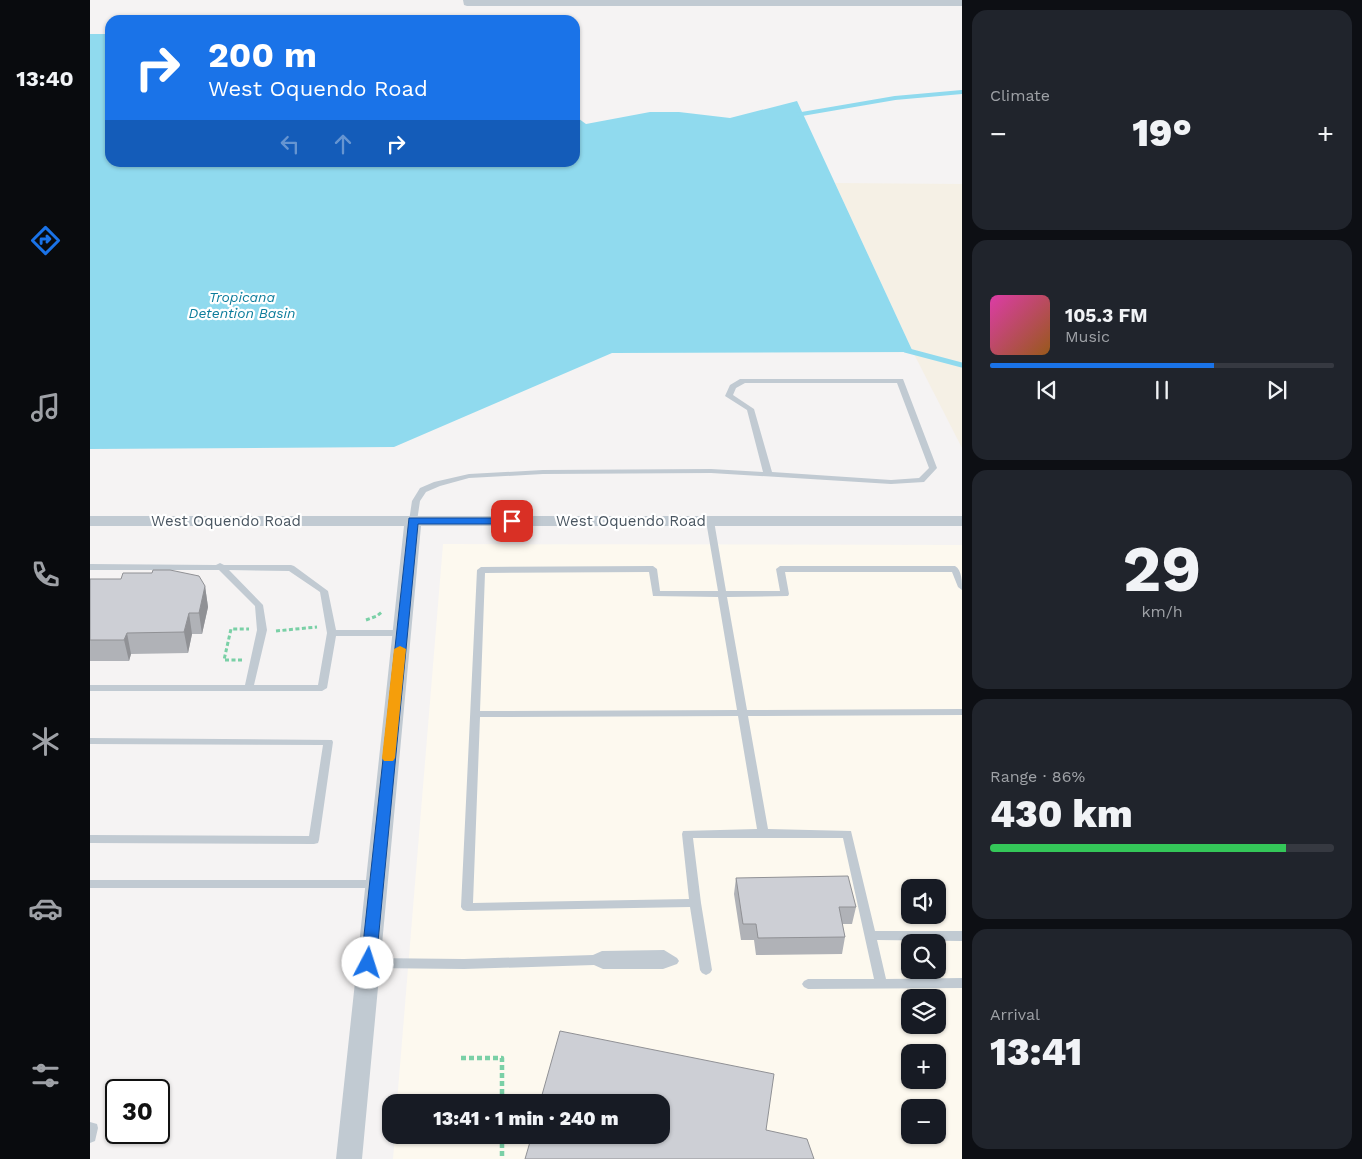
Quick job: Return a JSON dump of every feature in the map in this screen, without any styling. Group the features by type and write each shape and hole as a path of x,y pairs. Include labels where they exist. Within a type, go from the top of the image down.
{"street":[{"path":"467,1 846,1 962,3"},
{"name":"West Oquendo Road","path":"90,521 962,521"},
{"path":"349,1159 413,521"}],"lane":[{"path":"413,521 416,500 424,490 437,484 469,476 543,472 711,471 891,482 921,480 933,468 900,381 743,381 733,387 729,396 750,409 768,474"},
{"path":"710,521 763,833"},
{"path":"90,567 220,566 291,568 324,591 332,633 322,688 90,688"},
{"path":"220,566 259,605 262,630 249,688"},
{"path":"695,903 467,907 481,570 653,569 656,594 785,594 780,569 955,569 962,587"},
{"path":"332,633 401,634"},
{"path":"475,714 962,712"},
{"path":"90,741 328,742 314,840 90,839"},
{"path":"706,970 695,903 687,834 847,834 880,984"},
{"path":"90,884 376,884"},
{"path":"870,935 962,936"},
{"path":"368,963 464,964 595,960 602,956 664,955 673,961 663,964 603,964 595,960"},
{"path":"808,984 962,983"},
{"path":"90,1128 92,1128 90,1138"}],"path":[{"path":"255,660 224,660 230,629 314,628 345,618 364,620 376,616 383,611"},
{"path":"461,1058 502,1058 502,1094"},
{"path":"502,1144 502,1159"}],"shaded area":[{"path":"443,544 962,545 962,1159 393,1159 394,1144 670,1144 670,1094 398,1094"}],"sand":[{"path":"835,183 962,184 962,448 913,352"}],"water":[{"name":"Tropicana Detention Basin","path":"90,34 105,34 105,167 580,167 580,120 586,124 650,112 679,112 730,118 797,101 913,352 612,353 394,447 90,449"}],"building":[{"path":"153,570 170,570 199,576 205,586 199,613 189,613 184,632 127,633 124,640 90,640 90,579 121,579 123,573 152,573"},
{"path":"848,876 856,907 839,907 845,937 758,938 756,924 743,924 736,878"},
{"path":"560,1031 774,1074 766,1130 807,1139 814,1159 525,1159 529,1144 670,1144 670,1094 542,1094"}],"waterway":[{"path":"796,115 895,98 962,92"},
{"path":"905,350 962,365"}],"slow traffic":[{"path":"389,758 400,649"}],"route":[{"path":"368,963 413,521 512,521"}]}
